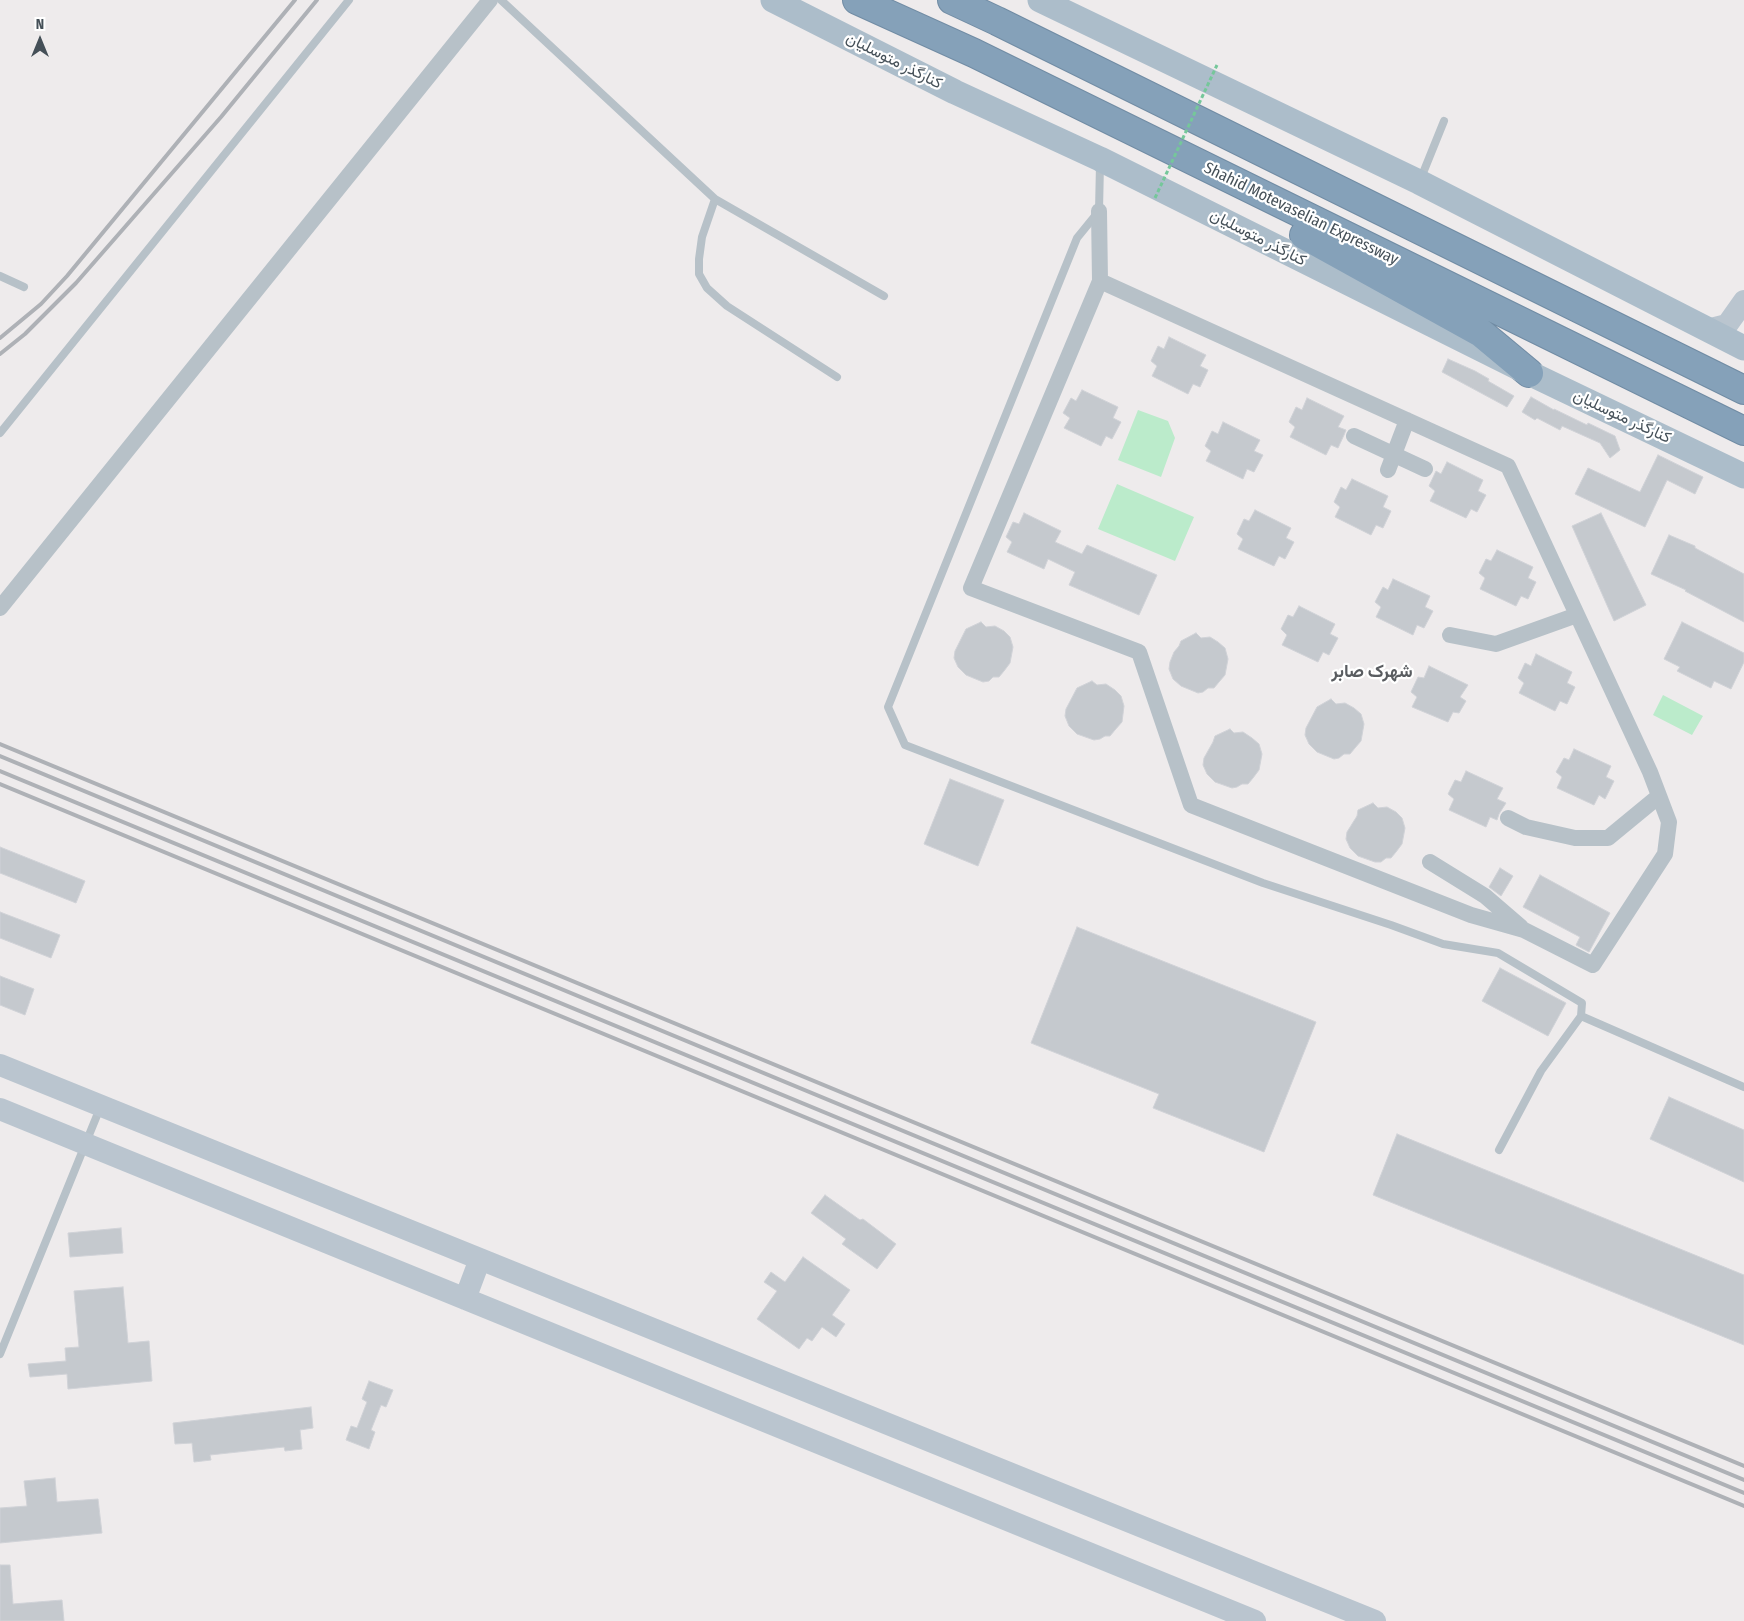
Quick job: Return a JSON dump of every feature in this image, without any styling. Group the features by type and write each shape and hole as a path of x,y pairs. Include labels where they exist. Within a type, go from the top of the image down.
{"highway":[{"name":"Shahid Motevaselian Expressway","path":"857,0 974,53 1744,432"},
{"path":"952,0 1744,390"},
{"path":"1208,168 1303,234 1480,333 1529,373"}],"main road":[{"name":"کنارگذر متوسلیان","path":"773,0 955,92 1100,159 1529,373 1744,476"},
{"path":"1040,0 1419,182 1744,348"}],"street":[{"path":"0,608 490,0"},
{"path":"1099,211 1100,281 971,588 1139,652 1191,805 1471,915 1524,930 1593,965 1666,854 1668,822 1650,772 1508,466 1100,281"},
{"path":"1707,330 1727,325 1744,301"},
{"path":"1388,470 1407,420"},
{"path":"1354,436 1425,469"},
{"path":"1450,635 1496,644 1577,615"},
{"path":"1508,818 1526,827 1575,838 1608,838 1659,796"},
{"path":"1430,862 1485,896 1524,930"},
{"path":"0,1065 480,1259 1348,1616 1376,1621"},
{"path":"0,1109 1255,1621"},
{"path":"465,1299 480,1259"}],"lane":[{"path":"0,433 349,0"},
{"path":"501,0 715,199 884,296"},
{"path":"1419,182 1444,121"},
{"path":"1100,159 1099,211 1077,238 888,707 905,745 1263,883 1443,944 1498,953 1582,1003 1581,1016 1540,1071 1499,1150"},
{"path":"715,199 702,237 699,259 699,274 707,288 727,306 837,377"},
{"path":"0,276 24,287"},
{"path":"1581,1016 1744,1086"},
{"path":"0,1354 101,1106"}],"path":[{"path":"1155,198 1217,65"}],"green space":[{"path":"1138,410 1168,421 1175,438 1161,477 1118,460"},
{"path":"1117,484 1194,517 1175,561 1098,529"},
{"path":"1663,695 1703,716 1692,735 1653,715"}],"building":[{"path":"1169,337 1206,355 1200,366 1208,370 1200,387 1193,384 1188,394 1152,376 1157,366 1151,361 1158,346 1164,349"},
{"path":"1448,359 1475,371 1514,396 1507,407 1442,372"},
{"path":"1082,390 1118,407 1113,418 1121,422 1112,439 1106,436 1101,446 1064,428 1070,418 1063,413 1071,398 1076,401"},
{"path":"1531,397 1554,410 1615,436 1620,450 1610,458 1600,443 1562,426 1560,430 1537,418 1535,420 1522,412"},
{"path":"1307,398 1344,416 1338,427 1346,430 1338,448 1331,445 1326,455 1290,437 1295,427 1289,422 1296,407 1302,410"},
{"path":"1223,422 1260,440 1254,451 1263,455 1254,472 1247,469 1243,479 1206,461 1211,451 1205,446 1212,431 1218,434"},
{"path":"1658,455 1703,477 1695,494 1667,480 1645,527 1575,494 1588,468 1640,492"},
{"path":"1447,462 1483,480 1478,491 1486,495 1477,512 1471,509 1466,518 1430,501 1435,491 1429,486 1436,471 1441,474"},
{"path":"1352,479 1388,496 1383,507 1391,511 1383,528 1376,525 1371,535 1335,517 1340,507 1334,502 1341,487 1346,490"},
{"path":"1255,510 1291,528 1286,538 1294,542 1285,559 1279,556 1274,566 1238,549 1243,539 1237,534 1244,519 1249,521"},
{"path":"1024,513 1061,531 1055,542 1082,554 1087,545 1157,575 1139,615 1069,585 1075,572 1048,559 1044,569 1007,552 1012,542 1006,537 1013,522 1019,524"},
{"path":"1601,513 1646,605 1614,621 1572,526"},
{"path":"1669,535 1695,546 1695,548 1744,574 1744,622 1686,590 1651,574"},
{"path":"1497,550 1533,567 1528,578 1536,582 1528,599 1521,596 1516,606 1480,589 1485,578 1479,573 1486,559 1491,561"},
{"path":"1393,579 1430,596 1425,607 1433,611 1424,628 1417,625 1413,635 1376,617 1381,607 1375,602 1383,587 1388,590"},
{"path":"1299,606 1335,624 1330,634 1338,638 1329,655 1323,652 1318,662 1282,645 1287,635 1281,629 1288,615 1293,617"},
{"path":"981,622 986,627 995,626 1004,631 1010,637 1013,647 1010,663 999,677 993,677 989,681 983,682 966,675 958,667 954,658 955,651 966,629"},
{"path":"1682,622 1744,653 1744,662 1731,689 1714,681 1711,688 1677,671 1680,667 1664,659"},
{"path":"1196,633 1201,638 1210,637 1218,642 1225,648 1228,659 1225,675 1214,688 1208,688 1198,693 1181,686 1173,679 1169,669 1174,652 1181,641"},
{"path":"1536,654 1572,672 1567,683 1575,687 1567,704 1560,701 1555,711 1519,693 1524,683 1518,678 1525,663 1531,666"},
{"path":"1429,666 1468,685 1460,697 1466,701 1459,713 1453,712 1448,722 1412,707 1417,697 1411,692 1418,677 1424,678"},
{"path":"1092,681 1097,685 1106,684 1115,690 1121,696 1124,706 1122,722 1110,736 1094,740 1077,734 1069,726 1065,716 1066,709 1077,688"},
{"path":"1331,699 1336,704 1345,703 1354,708 1361,714 1364,724 1361,741 1350,754 1344,754 1334,759 1317,752 1309,744 1305,735 1306,728 1317,707"},
{"path":"1230,729 1234,733 1243,732 1252,738 1259,744 1262,754 1259,770 1248,784 1232,788 1215,782 1207,774 1203,765 1204,758 1215,736"},
{"path":"1574,749 1611,766 1606,777 1614,781 1605,799 1599,795 1594,805 1557,788 1562,777 1556,772 1564,758 1569,760"},
{"path":"1466,771 1503,788 1497,799 1506,803 1497,820 1490,817 1486,827 1449,810 1454,799 1448,794 1455,780 1461,782"},
{"path":"950,779 1004,800 978,866 924,844"},
{"path":"1373,803 1378,808 1387,807 1396,812 1402,818 1405,828 1402,844 1391,858 1386,858 1381,862 1375,862 1358,856 1350,848 1346,839 1347,832 1357,816 1358,810"},
{"path":"0,847 85,881 76,903 0,873"},
{"path":"1500,868 1513,876 1501,896 1489,887"},
{"path":"1540,875 1610,913 1589,952 1576,945 1580,937 1523,907"},
{"path":"0,912 60,935 51,958 0,938"},
{"path":"1077,927 1316,1022 1264,1152 1153,1108 1159,1094 1031,1043"},
{"path":"1500,968 1566,1003 1548,1036 1482,1001"},
{"path":"0,976 34,989 25,1015 0,1005"},
{"path":"1669,1097 1744,1130 1744,1182 1650,1139"},
{"path":"1397,1134 1744,1275 1744,1345 1373,1195"},
{"path":"825,1195 860,1220 863,1219 896,1244 877,1269 842,1244 846,1239 811,1213"},
{"path":"121,1228 123,1253 70,1257 68,1233"},
{"path":"803,1257 850,1290 832,1315 845,1324 836,1337 822,1327 812,1341 807,1338 799,1349 757,1319 777,1291 764,1282 771,1272 785,1282"},
{"path":"123,1287 128,1343 149,1341 152,1381 68,1389 67,1374 30,1377 28,1364 66,1361 65,1348 79,1347 74,1291"},
{"path":"369,1381 393,1390 386,1407 381,1405 371,1430 375,1432 369,1449 346,1440 351,1426 357,1428 367,1402 362,1399"},
{"path":"311,1407 313,1428 300,1430 302,1449 285,1451 284,1447 210,1455 211,1460 194,1462 192,1443 175,1444 173,1423"},
{"path":"55,1478 57,1502 98,1499 102,1533 0,1543 0,1508 27,1506 24,1481"},
{"path":"0,1565 10,1565 13,1604 62,1600 64,1621 0,1621"}],"railway":[{"path":"0,338 41,304 67,276 295,0"},
{"path":"0,354 25,334 76,283 221,117 317,0"},
{"path":"0,744 1744,1466"},
{"path":"0,756 1744,1480"},
{"path":"0,771 1744,1493"},
{"path":"0,784 1744,1506"}],"district":[{"name":"شهرک صابر","path":"1372,672"}]}
